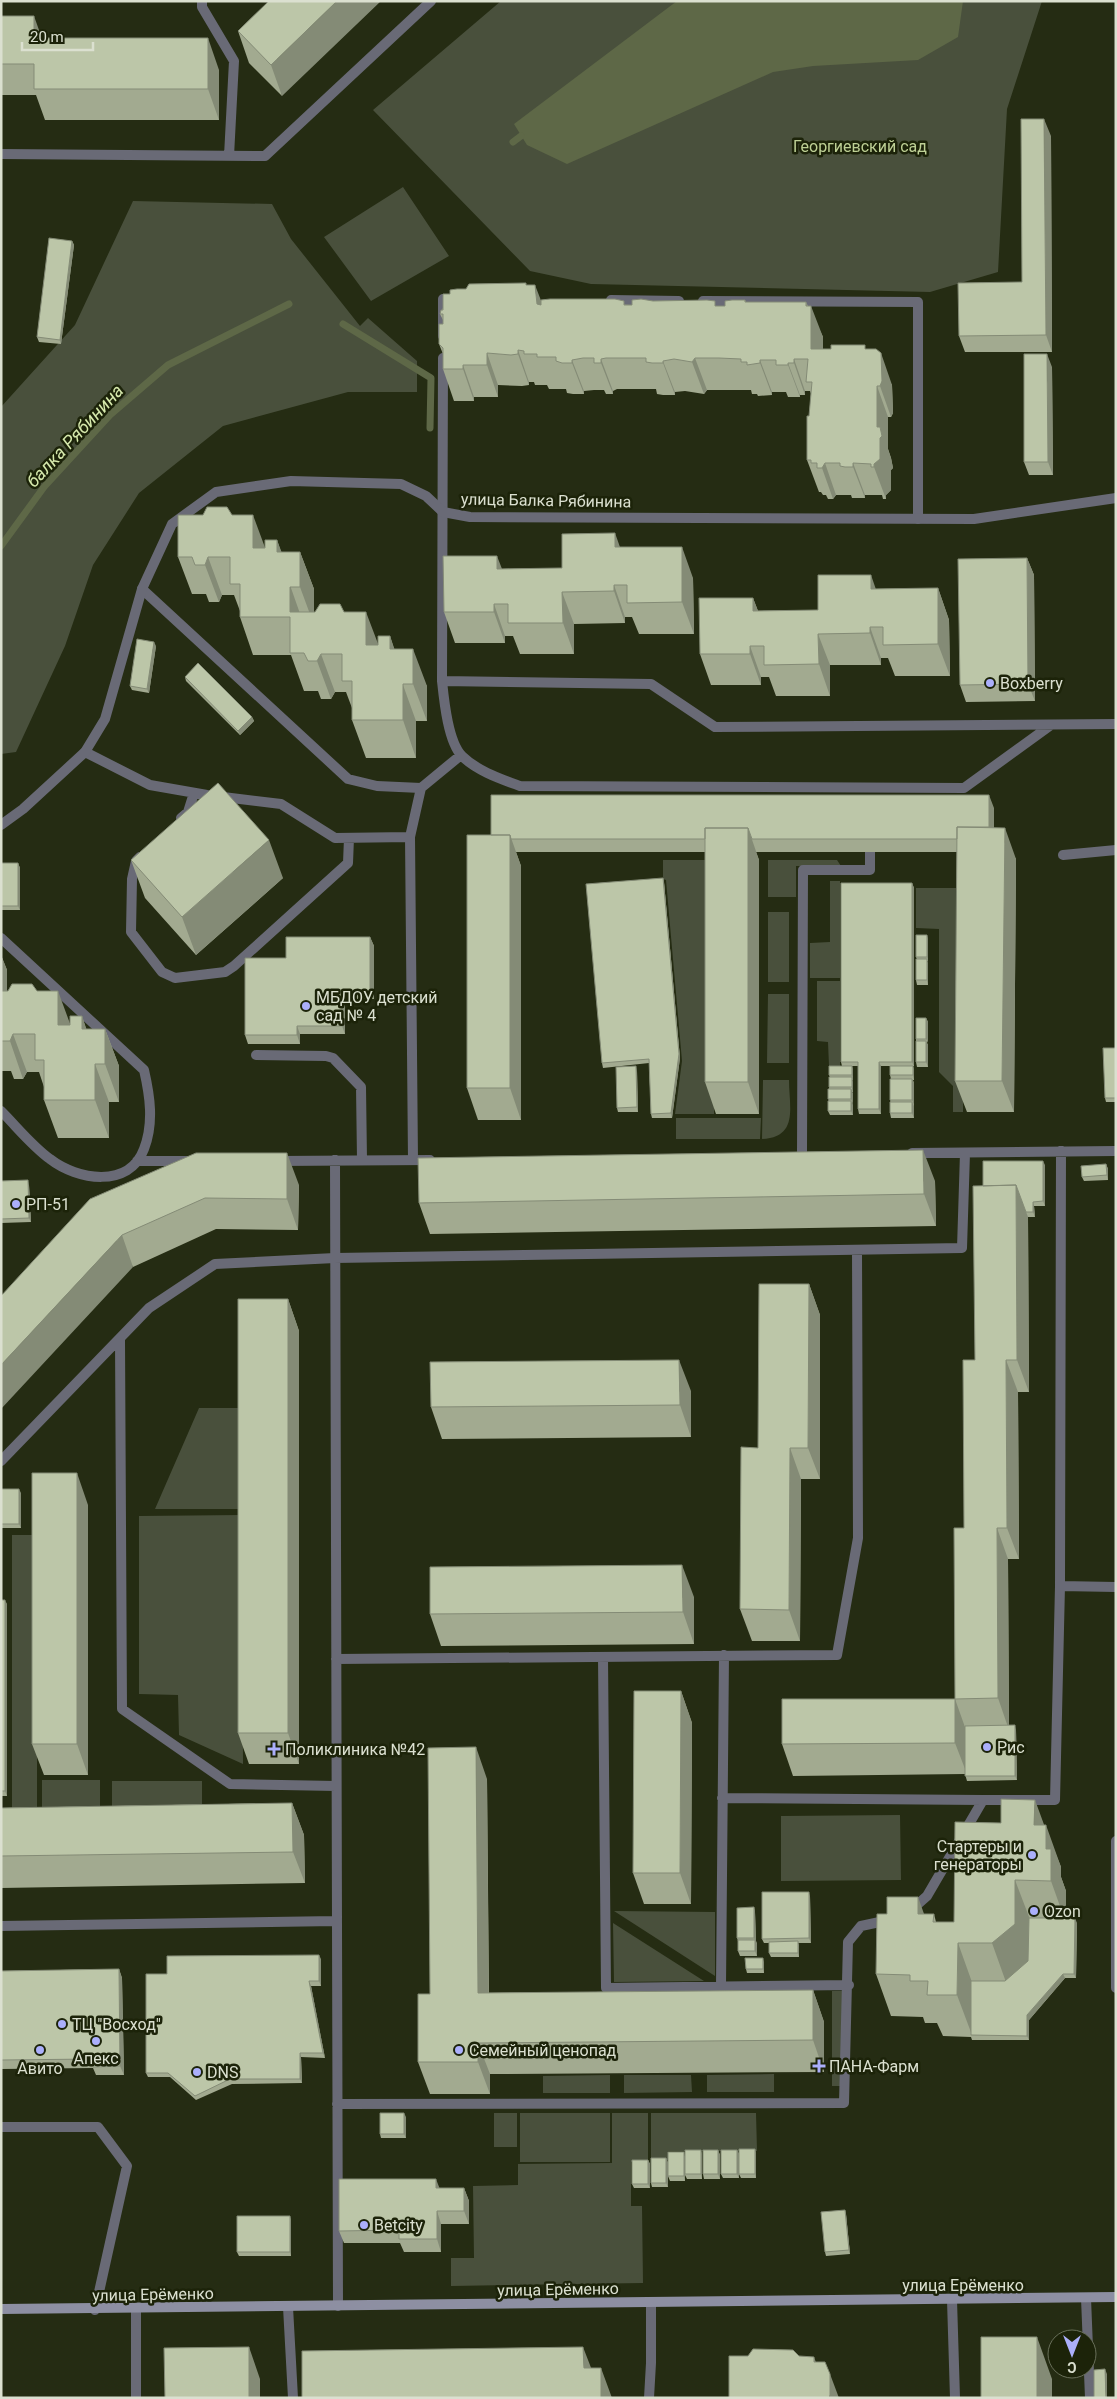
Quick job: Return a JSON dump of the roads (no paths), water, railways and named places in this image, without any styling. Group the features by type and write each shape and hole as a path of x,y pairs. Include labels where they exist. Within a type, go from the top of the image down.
{"main road":[{"name":"улица Ерёменко","path":"1,2309 95,2310 1116,2297"}],"street":[{"path":"202,1 202,7 234,61 229,156"},
{"path":"1,154 265,156 431,1"},
{"path":"462,300 443,299 442,681 446,721 460,755 489,774 520,786 871,793 964,788 1051,725"},
{"path":"602,300 918,302 918,518"},
{"name":"улица Балка Рябинина","path":"1,825 23,809 85,752 105,719 142,589 172,524 216,492 292,481 400,484 426,496 443,512 470,516 974,518 1116,498"},
{"path":"142,589 348,779 377,786 421,788"},
{"path":"442,681 651,684 715,727 1116,724"},
{"path":"85,752 150,785 194,793 281,804 335,838 410,837"},
{"path":"413,1160 410,837 421,788 460,755"},
{"path":"175,824 188,812 194,793"},
{"path":"149,848 136,861 132,879 131,932 162,972 175,978 225,972 234,966 348,863 349,838"},
{"path":"1063,856 1116,850"},
{"path":"802,1154 803,870 870,870 870,852"},
{"path":"1,938 144,1070 150,1097 149,1132 144,1150 137,1161 125,1172 103,1178 84,1176 51,1160 1,1111"},
{"path":"256,1055 326,1056 337,1061 361,1087 362,1160"},
{"path":"722,1798 1055,1800 1060,1586 1061,1151"},
{"path":"899,1153 1116,1151"},
{"path":"1,1461 149,1308 215,1264 335,1258 962,1248 965,1153"},
{"path":"335,1160 338,2306"},
{"path":"265,1161 443,1160"},
{"path":"137,1161 206,1161"},
{"path":"336,1659 837,1655 858,1538 857,1250"},
{"path":"120,1340 122,1709 230,1784 336,1786"},
{"path":"1060,1586 1116,1587"},
{"path":"721,1986 724,1656"},
{"path":"603,1658 606,1988 848,1985"},
{"path":"337,2104 844,2103 848,1942 861,1926 903,1918 927,1896 983,1800"},
{"path":"1116,1841 1116,1988"},
{"path":"1,1926 336,1921"},
{"path":"1,2127 98,2127 127,2166 95,2310"},
{"path":"1086,2298 1090,2398"},
{"path":"952,2300 955,2398"},
{"path":"649,2398 651,2302"},
{"path":"288,2307 293,2398"},
{"path":"136,2309 136,2398"}],"waterway":[{"name":"балка Рябинина","path":"513,142 521,136"},
{"name":"балка Рябинина","path":"1,546 44,487 111,414 168,365 289,304"},
{"path":"343,324 431,378 430,428"}],"place":[{"name":"Boxberry","path":"990,683"},
{"name":"МБДОУ детский сад № 4","path":"306,1006"},
{"name":"РП-51","path":"16,1204"},
{"name":"Рис","path":"987,1747"},
{"name":"Поликлиника №42","path":"274,1749"},
{"name":"Стартеры и генераторы","path":"1032,1855"},
{"name":"Ozon","path":"1034,1911"},
{"name":"ТЦ \"Восход\"","path":"62,2024"},
{"name":"Апекс","path":"96,2041"},
{"name":"Авито","path":"40,2050"},
{"name":"Семейный ценопад","path":"459,2050"},
{"name":"ПАНА-Фарм","path":"819,2066"},
{"name":"DNS","path":"197,2072"},
{"name":"Betcity","path":"364,2225"}],"park label":[{"name":"Георгиевский сад","path":"860,146"}]}
